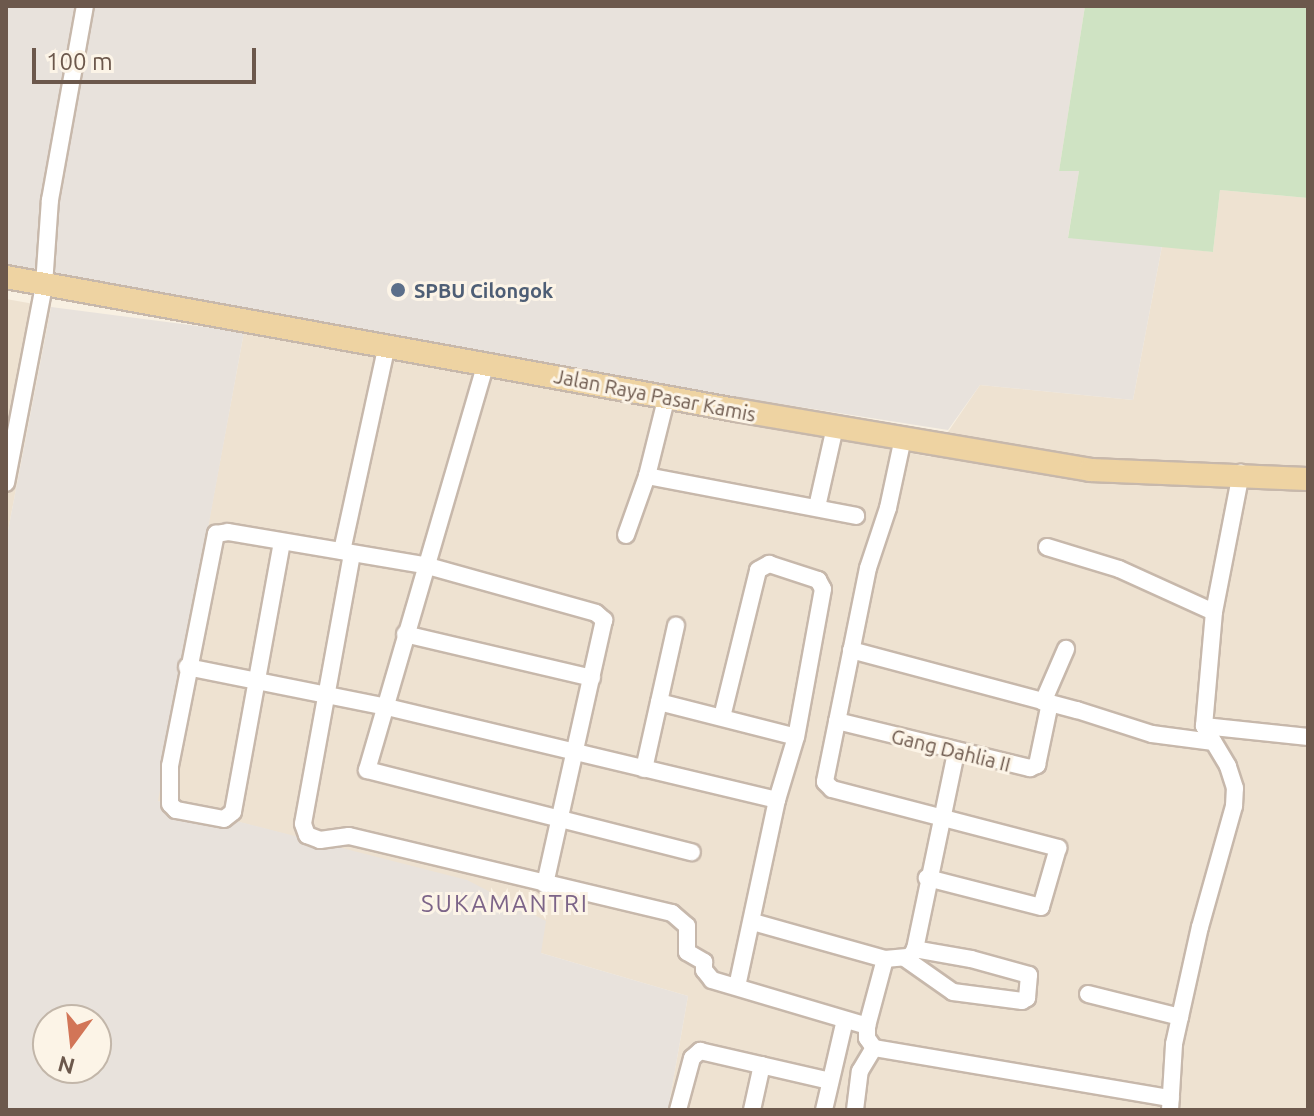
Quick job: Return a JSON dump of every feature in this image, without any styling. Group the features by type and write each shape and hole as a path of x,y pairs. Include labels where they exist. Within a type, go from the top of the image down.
{"main road":[{"name":"Jalan Raya Pasar Kamis","path":"6,277 1090,470 1241,473 1308,479"}],"street":[{"path":"6,483 9,454 44,285 50,200 85,6"},
{"path":"387,345 347,552 303,824 307,835 320,840 349,836 672,913 687,926 687,952 704,962 707,976 867,1026"},
{"path":"486,363 367,770 692,852"},
{"path":"6,384 23,388"},
{"path":"626,535 647,476 667,396"},
{"path":"817,507 835,427"},
{"path":"903,438 851,650 825,777 829,788 1058,846 1041,907 927,878"},
{"path":"885,959 867,1026 867,1038 874,1048 1170,1104 1174,1044 1234,806 1235,788 1228,766 1204,726 1214,612 1241,473"},
{"path":"647,476 856,516"},
{"path":"282,542 233,812 224,819 176,810 167,797 170,766 187,667 216,534 228,532 428,566 601,616 604,625 545,884"},
{"path":"1047,547 1119,569 1214,612"},
{"path":"722,717 758,570 769,564 818,580 823,589 796,737 777,800 737,986"},
{"path":"644,769 676,626"},
{"path":"405,634 592,678"},
{"path":"1043,702 1066,649"},
{"path":"851,650 1152,734 1213,742"},
{"path":"187,667 387,707 777,800"},
{"path":"659,702 796,737"},
{"name":"Gang Dahlia II","path":"837,721 956,753 1034,767 1043,702"},
{"path":"1204,726 1308,737"},
{"path":"910,954 956,753"},
{"path":"753,922 885,959 910,954 971,959 1029,975 1027,998 1022,1001 953,992 910,954"},
{"path":"1088,994 1180,1017"},
{"path":"828,1109 830,1081 845,1020"},
{"path":"855,1110 860,1071 874,1048"},
{"path":"678,1110 692,1058 700,1051 830,1081"},
{"path":"752,1110 762,1065"}],"shaded area":[{"path":"6,6 1085,6 1059,171 1079,171 1068,237 1162,246 1133,400 980,385 948,430 678,388 6,267"},
{"path":"1220,190 1308,198 1308,1110 668,1110 688,996 541,953 312,841 157,801 244,332 931,457 980,385 1133,400 1162,246 1213,252"},
{"path":"6,299 51,307 6,541"},
{"path":"51,307 244,332 158,801 467,880 546,921 541,953 688,996 668,1110 6,1110 6,541"}],"green space":[{"path":"1085,6 1308,6 1308,198 1220,190 1213,252 1068,238 1079,171 1059,171"}],"place":[{"name":"SPBU Cilongok","path":"398,290"}],"district":[{"name":"SUKAMANTRI","path":"505,904"}]}
